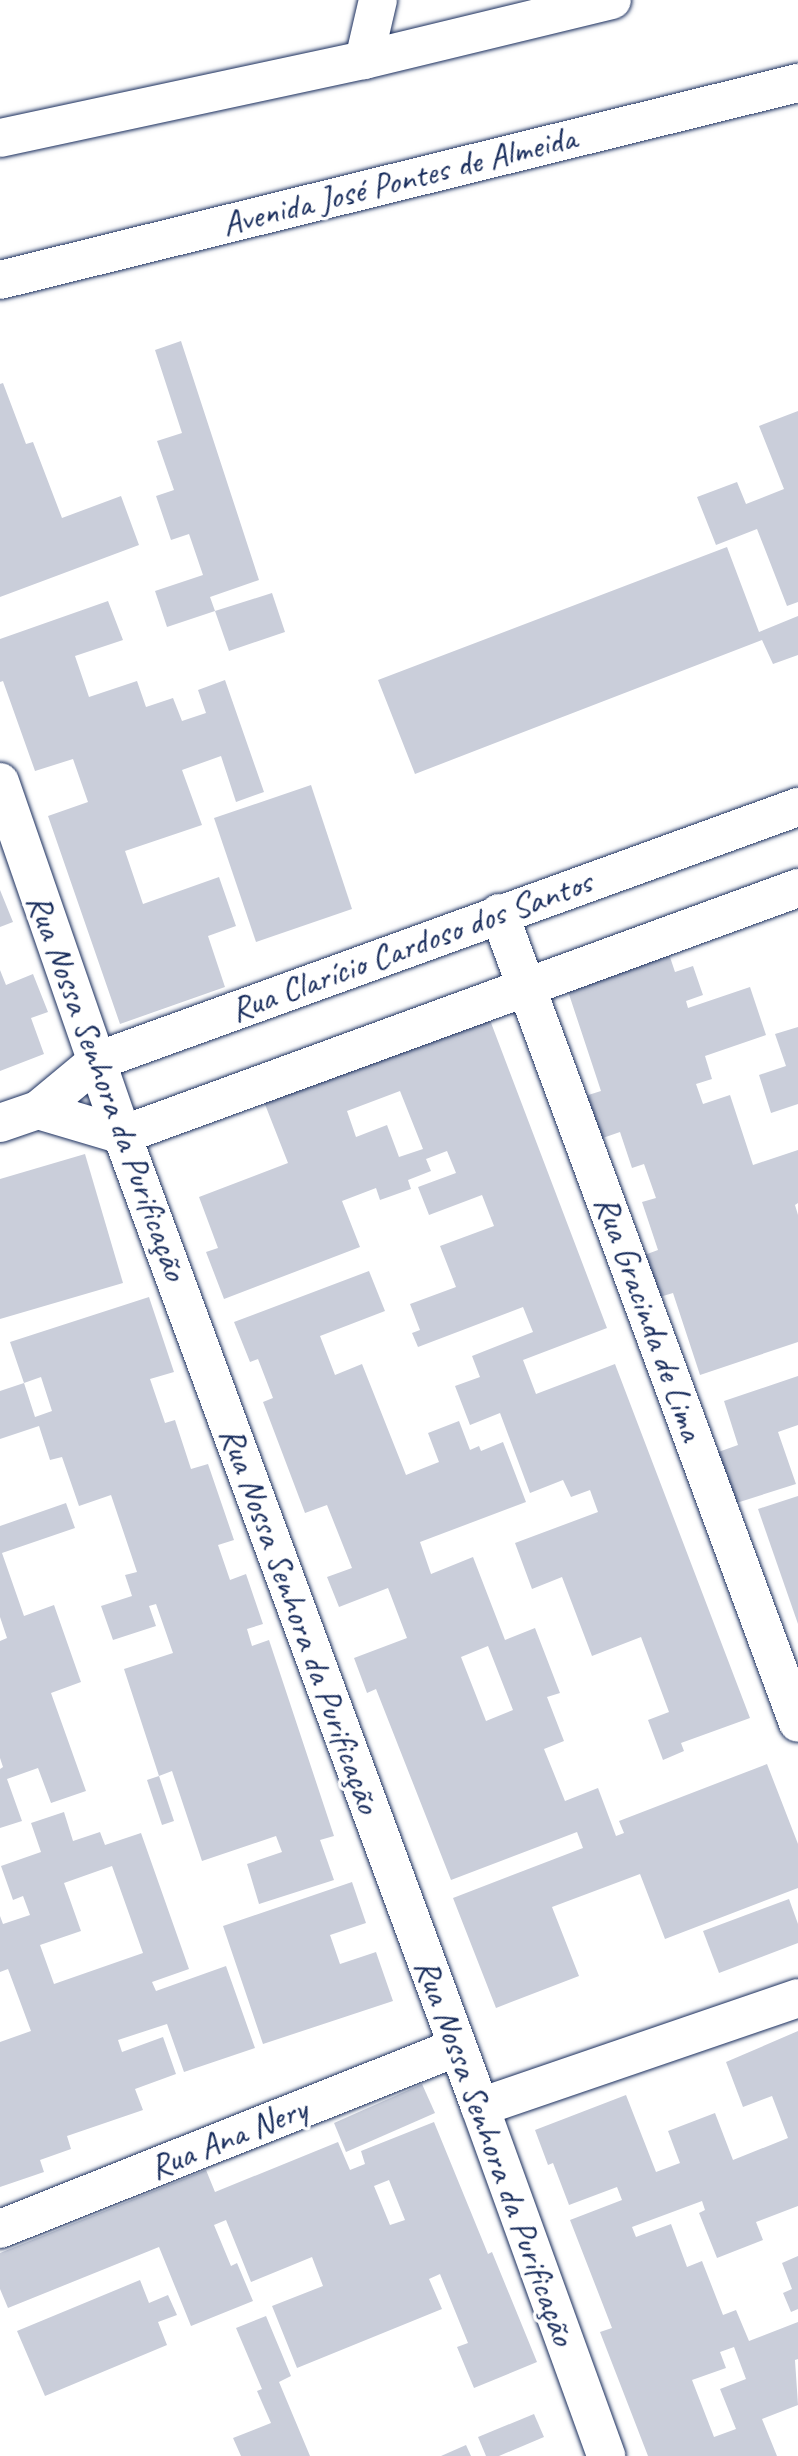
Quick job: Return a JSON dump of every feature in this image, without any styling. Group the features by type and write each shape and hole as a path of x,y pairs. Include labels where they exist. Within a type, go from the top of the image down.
{"street":[{"path":"364,60 377,0"},
{"path":"0,138 364,60 612,0"},
{"name":"Avenida José Pontes de Almeida","path":"0,280 798,82"},
{"name":"Rua Nossa Senhora da Purificação","path":"0,782 122,1135 606,2456"},
{"name":"Rua Clarício Cardoso dos Santos","path":"0,1123 38,1110 97,1061 499,913 798,807"},
{"path":"38,1110 122,1135 798,888"},
{"name":"Rua Gracinda de Lima","path":"499,913 798,1723"},
{"path":"480,2107 798,1997"},
{"name":"Rua Ana Nery","path":"0,2229 457,2047"}],"building":[{"path":"181,341 259,580 210,597 215,611 167,627 155,591 203,575 189,534 171,540 156,496 174,490 157,441 182,433 155,350"},
{"path":"3,383 26,444 33,442 62,518 121,496 139,545 0,597 0,384"},
{"path":"798,411 798,602 787,606 757,529 716,545 697,497 737,482 746,504 784,489 759,426"},
{"path":"727,547 759,632 798,616 798,655 773,664 762,640 415,774 378,680"},
{"path":"272,593 285,632 229,651 215,611"},
{"path":"108,601 123,640 75,656 89,697 137,681 146,707 173,698 182,721 206,713 198,690 225,680 264,792 236,802 221,756 182,770 202,825 125,851 143,904 219,877 236,926 208,936 225,987 120,1024 48,816 88,802 73,759 35,771 3,681 0,682 0,639"},
{"path":"311,785 352,909 256,942 214,818"},
{"path":"0,890 13,922 0,927"},
{"path":"661,930 675,972 693,966 703,995 686,1001 688,1008 750,987 766,1035 705,1056 712,1079 696,1084 703,1104 730,1095 753,1165 798,1150 798,1203 795,1205 798,1215 798,1342 700,1375 673,1293 653,1299 639,1257 658,1250 642,1202 656,1198 644,1164 632,1168 620,1132 597,1140 582,1097 601,1091 559,964"},
{"path":"0,970 6,985 33,974 48,1012 31,1018 44,1054 0,1071"},
{"path":"482,999 607,1328 523,1360 536,1394 615,1364 750,1718 681,1743 684,1751 663,1760 648,1720 669,1712 641,1637 592,1656 562,1577 532,1589 515,1543 598,1512 590,1490 571,1497 563,1480 530,1493 500,1413 470,1425 455,1386 480,1377 472,1356 533,1332 523,1307 418,1347 412,1333 420,1330 410,1304 456,1287 440,1246 494,1226 482,1195 429,1215 418,1187 456,1173 447,1151 426,1159 431,1171 408,1180 411,1189 380,1200 376,1188 342,1201 360,1247 224,1299 206,1252 218,1248 199,1197 288,1163 257,1084","holes":["400,1091 423,1149 399,1157 387,1125 356,1137 347,1111"]},
{"path":"798,1027 798,1104 771,1113 759,1075 786,1066 775,1034"},
{"path":"85,1154 123,1283 0,1319 0,1179"},
{"path":"369,1271 385,1311 320,1336 335,1375 362,1364 406,1475 439,1462 428,1433 459,1421 470,1450 479,1446 481,1451 503,1442 526,1502 420,1542 431,1574 473,1557 505,1640 535,1628 560,1693 547,1697 564,1741 544,1749 565,1801 598,1788 616,1836 624,1833 619,1821 767,1764 798,1844 798,1888 665,1939 640,1874 552,1907 579,1976 496,2008 453,1898 583,1848 577,1832 451,1880 376,1689 367,1693 354,1658 407,1638 388,1588 339,1607 327,1577 352,1568 327,1505 305,1513 263,1402 273,1398 258,1359 250,1362 234,1322","holes":["488,1646 513,1710 486,1721 461,1657"]},
{"path":"149,1297 174,1372 150,1379 165,1423 175,1420 191,1469 208,1464 234,1540 218,1545 230,1580 246,1574 263,1624 247,1629 252,1646 269,1640 334,1836 320,1840 334,1880 259,1904 247,1864 282,1852 276,1836 202,1861 172,1771 159,1776 124,1669 173,1653 156,1604 149,1606 156,1626 113,1640 101,1606 132,1596 125,1575 137,1572 111,1495 79,1506 62,1457 50,1460 39,1426 0,1439 0,1391 24,1383 10,1342","holes":["41,1377 52,1411 35,1417 24,1383"]},
{"path":"798,1376 798,1425 778,1432 796,1484 727,1506 710,1455 738,1445 724,1401"},
{"path":"798,1496 798,1624 758,1509"},
{"path":"66,1503 75,1528 2,1553 24,1616 54,1605 81,1682 51,1693 86,1791 51,1803 38,1768 7,1779 22,1821 0,1828 0,1769 3,1767 0,1758 0,1641 7,1638 0,1617 0,1526"},
{"path":"159,1776 174,1821 162,1825 147,1780"},
{"path":"64,1812 73,1841 100,1832 105,1845 141,1833 189,1969 152,1982 156,1991 226,1966 255,2048 184,2072 167,2024 118,2040 122,2052 163,2037 176,2074 135,2089 143,2110 67,2136 71,2149 40,2160 44,2172 0,2187 0,2042 31,2031 8,1969 0,1972 0,1916 3,1924 30,1915 23,1896 13,1900 1,1866 41,1852 31,1823","holes":["112,1866 143,1953 54,1984 40,1945 81,1931 64,1883"]},
{"path":"352,1882 366,1923 330,1935 340,1964 376,1952 393,2001 263,2044 223,1926"},
{"path":"789,1899 798,1924 798,1943 719,1973 703,1931"},
{"path":"798,2031 798,2206 756,2222 763,2240 717,2258 699,2213 705,2210 702,2201 632,2227 636,2237 671,2224 687,2267 702,2261 723,2315 736,2310 749,2341 798,2322 798,2359 795,2360 798,2405 762,2419 777,2456 648,2456 600,2332 612,2328 570,2220 622,2200 617,2187 569,2205 553,2163 548,2165 535,2130 626,2095 656,2172 680,2163 668,2131 715,2113 733,2160 788,2138 772,2096 743,2107 726,2062","holes":["734,2347 746,2379 720,2389 736,2429 714,2437 692,2380 726,2368 720,2352"]},
{"path":"422,2084 435,2113 346,2152 334,2123"},
{"path":"434,2122 488,2254 492,2252 537,2362 474,2388 457,2347 468,2343 440,2274 429,2279 442,2309 297,2368 272,2306 323,2286 312,2257 251,2282 226,2220 214,2225 231,2266 237,2263 253,2301 191,2326 159,2247 8,2308 0,2289 0,2253 206,2170 215,2192 338,2142 350,2170 365,2164 361,2151","holes":["389,2180 405,2220 390,2225 374,2186"]},
{"path":"798,2256 798,2309 791,2312 783,2293 792,2289 782,2263"},
{"path":"140,2280 149,2303 168,2295 177,2315 158,2322 167,2345 45,2396 17,2331"},
{"path":"266,2316 291,2376 279,2382 310,2456 241,2456 233,2438 271,2423 257,2391 262,2389 236,2328"},
{"path":"534,2414 544,2437 499,2456 486,2456 478,2437"},
{"path":"466,2445 471,2456 441,2456"}]}
